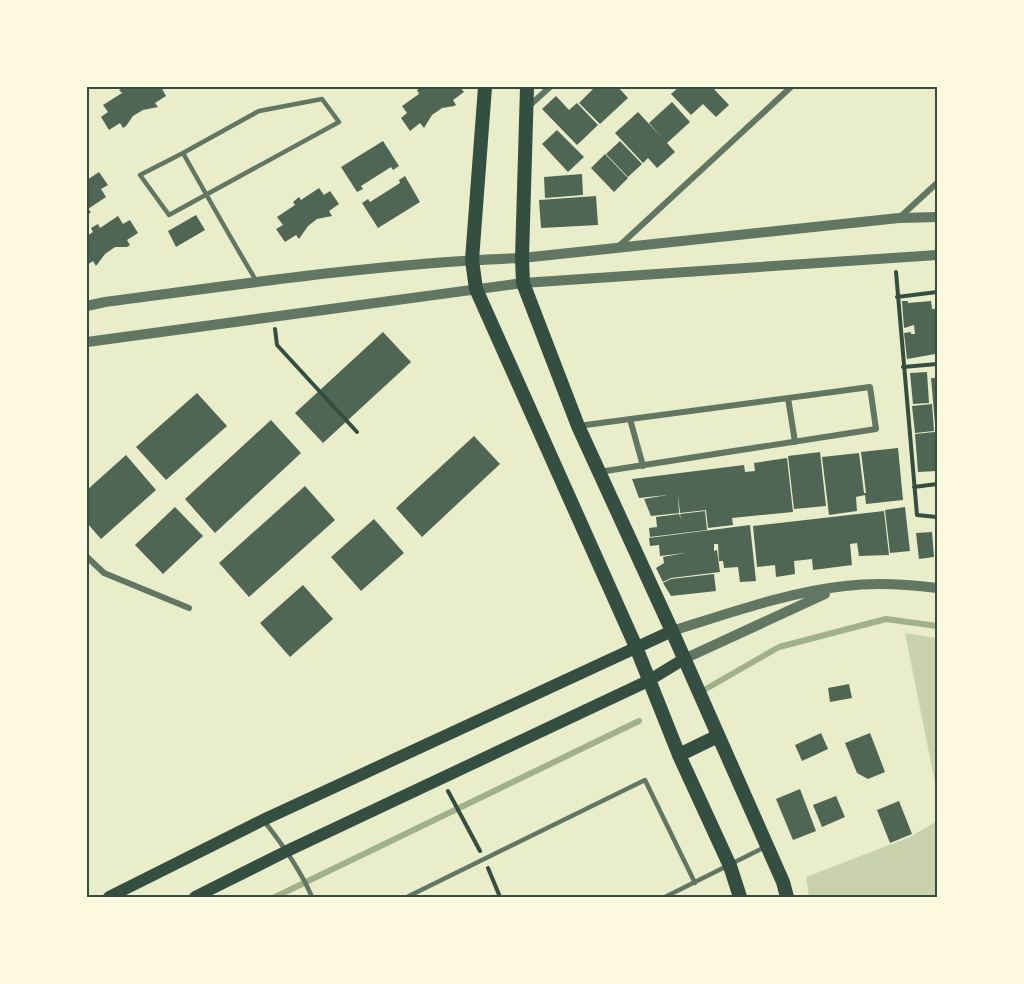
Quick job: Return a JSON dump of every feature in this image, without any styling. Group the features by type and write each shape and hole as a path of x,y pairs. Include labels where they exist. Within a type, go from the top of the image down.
{"main road":[{"path":"485,87 472,260 476,289 636,647 679,755 730,866 740,897"},
{"path":"527,87 523,284 578,426 672,631 783,882 787,897"},
{"path":"109,897 263,820 672,631"},
{"path":"195,897 441,777 648,681 684,659"},
{"path":"679,755 718,736"}],"street":[{"path":"525,110 550,87"},
{"path":"618,247 791,87"},
{"path":"899,218 937,183"},
{"path":"87,306 257,282 937,216"},
{"path":"87,342 523,284 937,255"},
{"path":"578,426 870,387 876,429 599,472"},
{"path":"788,398 795,442"},
{"path":"630,419 643,465"},
{"path":"87,557 104,573 189,608"},
{"path":"672,631 776,600 844,586 899,583 937,588"},
{"path":"684,659 844,586"}],"lane":[{"path":"322,99 339,122 169,215 140,175 183,153 259,111 322,99"},
{"path":"183,153 257,282"},
{"path":"407,897 645,780 694,883"},
{"path":"263,820 287,851 312,897"},
{"path":"665,897 767,846"}],"path":[{"path":"895,259 917,515 937,517"},
{"path":"897,297 937,292"},
{"path":"274,316 277,345 357,432"},
{"path":"903,367 937,364"},
{"path":"914,487 937,484"},
{"path":"441,777 470,833"}],"green space":[{"path":"905,633 937,638 937,793"},
{"path":"937,821 937,897 809,897 806,877 910,837"}],"building":[{"path":"125,87 129,89 161,87 166,96 155,103 158,107 143,110 133,116 123,128 120,123 109,130 101,117 108,112 103,105 122,93 119,90"},
{"path":"422,87 426,89 428,87 460,87 464,92 453,100 456,105 442,108 432,115 424,128 420,123 410,131 401,118 407,113 402,106 419,94 417,90"},
{"path":"595,87 618,87 628,98 600,124 579,103"},
{"path":"679,87 712,87 729,105 716,117 703,104 691,115 671,94"},
{"path":"556,96 569,110 577,103 598,125 577,145 542,109"},
{"path":"672,102 690,122 667,143 675,152 657,168 648,158 643,163 615,133 638,112 663,139 649,123"},
{"path":"557,130 584,157 568,172 542,144"},
{"path":"383,141 399,166 393,170 391,167 361,186 363,189 357,192 341,167"},
{"path":"620,141 642,164 628,177 606,154"},
{"path":"605,154 628,178 614,192 591,168"},
{"path":"99,172 108,185 101,189 106,197 88,209 91,212 87,215 87,180"},
{"path":"582,174 583,195 545,198 544,177"},
{"path":"405,176 420,202 378,228 362,203 368,199 370,202 400,183 399,180"},
{"path":"319,188 324,195 330,191 339,204 329,211 332,216 317,219 308,226 299,239 296,235 285,242 276,229 283,225 277,217 295,205 293,202 299,197 301,200"},
{"path":"596,196 598,225 541,228 539,200"},
{"path":"196,215 205,230 176,247 168,231"},
{"path":"118,216 123,224 130,220 138,233 127,240 130,245 127,247 115,247 105,254 96,266 93,261 87,265 87,236 93,232 91,228 98,224 100,228"},
{"path":"902,301 908,301 908,303 931,301 932,309 937,309 935,354 907,359 904,333 915,334 914,325 904,328"},
{"path":"383,332 411,362 323,443 295,413"},
{"path":"927,372 929,403 913,404 910,373"},
{"path":"931,378 937,378 937,424 935,424"},
{"path":"197,393 227,426 166,480 136,447"},
{"path":"932,404 934,431 915,433 912,406"},
{"path":"271,420 301,453 215,533 185,499"},
{"path":"937,433 937,471 918,472 915,434"},
{"path":"474,436 500,464 422,537 396,508"},
{"path":"898,448 903,500 866,504 865,495 856,497 857,511 829,515 822,457 859,453 864,493 866,493 861,452"},
{"path":"820,452 826,506 794,509 788,456"},
{"path":"126,455 156,490 101,539 87,523 87,490"},
{"path":"787,458 793,512 732,518 733,525 708,528 706,510 680,513 678,494 679,513 651,516 644,499 667,495 639,498 632,479 744,465 745,472 755,471 754,463"},
{"path":"305,486 335,520 249,597 219,563"},
{"path":"175,507 203,536 163,574 135,545"},
{"path":"905,507 910,551 890,553 885,510"},
{"path":"705,511 707,530 650,537 649,528 657,527 656,517 679,514 681,519 680,514"},
{"path":"884,511 889,555 859,556 857,543 850,544 852,565 813,570 812,559 794,561 795,574 776,577 775,565 757,567 753,526"},
{"path":"374,519 404,553 361,591 331,557"},
{"path":"750,525 756,581 740,582 738,567 724,568 723,561 719,561 718,544 714,544 720,572 671,578 663,582 656,568 664,563 663,557 685,553 660,556 659,545 650,546 649,538"},
{"path":"932,532 934,557 919,559 916,533"},
{"path":"714,574 716,591 671,596 663,583 671,579"},
{"path":"303,585 333,619 290,657 260,623"},
{"path":"849,684 852,698 830,702 828,688"},
{"path":"821,733 828,749 802,761 795,745"},
{"path":"870,733 885,772 868,779 857,773 845,743"},
{"path":"800,789 816,831 793,840 776,799"},
{"path":"836,796 845,817 822,827 813,805"},
{"path":"899,801 912,834 890,843 877,810"}],"waterway":[{"path":"704,690 779,647 886,619 937,626"},
{"path":"275,897 639,721"}]}
